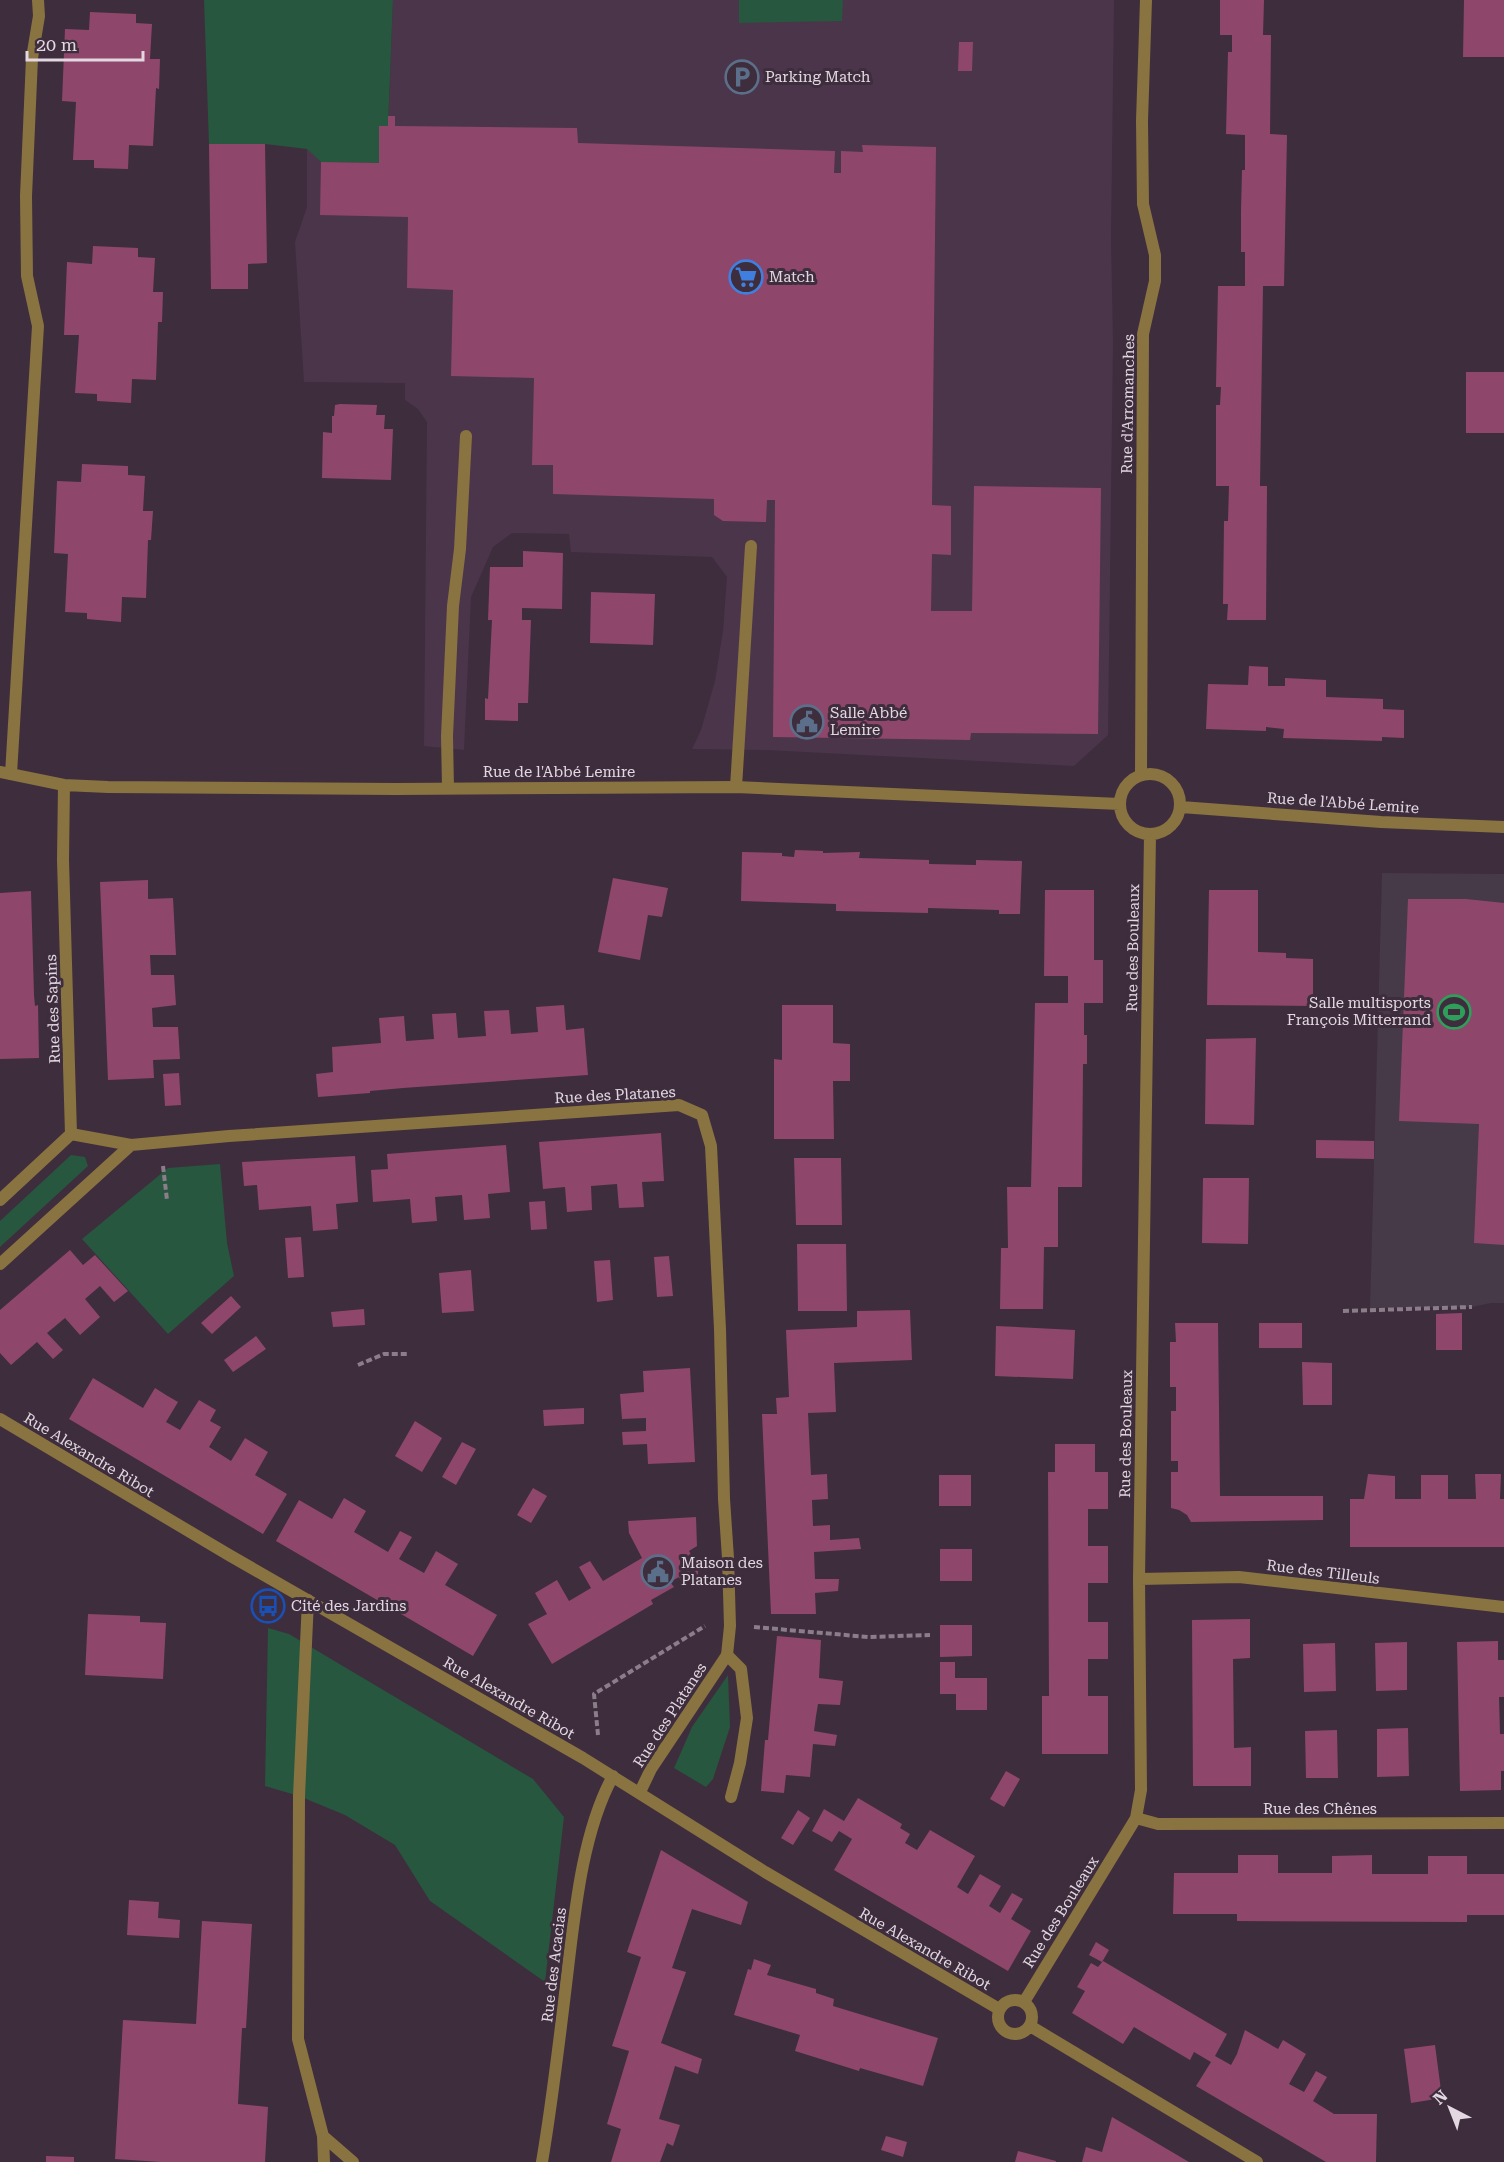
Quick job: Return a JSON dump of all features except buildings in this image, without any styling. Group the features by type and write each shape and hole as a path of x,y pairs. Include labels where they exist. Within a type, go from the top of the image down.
{"street":[{"path":"5,773 38,326 27,276 26,196 32,58 39,16 38,0"},
{"name":"Rue d'Arromanches","path":"1141,775 1143,334 1155,281 1155,255 1143,204 1142,121 1146,0"},
{"path":"448,788 447,736 453,606 460,549 466,436"},
{"path":"736,787 751,546"},
{"name":"Rue de l'Abbé Lemire","path":"5,773 64,785 119,787 736,787 1120,804"},
{"path":"1152,773 1170,780 1177,788 1180,797 1179,815 1168,829 1150,835 1133,830 1121,814 1120,804 1126,786 1141,775 1152,773"},
{"name":"Rue des Sapins","path":"64,785 63,860 71,1134"},
{"name":"Rue de l'Abbé Lemire","path":"1181,807 1381,822 1504,827"},
{"name":"Rue des Bouleaux","path":"1024,2002 1136,1818 1141,1790 1139,1579 1150,835"},
{"name":"Rue des Platanes","path":"131,1145 229,1136 679,1105 702,1115 711,1146 730,1626 727,1654 651,1769 640,1792"},
{"path":"0,1200 71,1134 131,1145"},
{"path":"0,1264 131,1145"},
{"name":"Rue Alexandre Ribot","path":"0,1419 613,1776 765,1872 999,2009"},
{"name":"Rue des Tilleuls","path":"1139,1579 1239,1577 1504,1607"},
{"path":"308,1600 299,1796 298,2039 323,2136 324,2162"},
{"name":"Rue des Platanes","path":"727,1654 741,1669 747,1718 740,1763 731,1797"},
{"name":"Rue des Acacias","path":"542,2162 554,2088 575,1913 592,1827 603,1794 613,1776"},
{"name":"Rue des Chênes","path":"1136,1818 1158,1824 1504,1823"},
{"path":"1015,1999 1024,2002 1032,2013 1030,2026 1023,2032 1015,2034 1006,2032 1000,2026 997,2017 999,2009 1006,2002 1015,1999"},
{"path":"1030,2026 1257,2162"},
{"path":"323,2136 353,2162"}],"path":[{"path":"1343,1311 1370,1308 1472,1307"},
{"path":"358,1365 384,1354 407,1353"}],"shaded area":[{"path":"393,0 1114,0 1108,735 1074,766 766,750 692,749 701,730 715,681 723,631 727,577 712,557 571,552 569,534 512,533 493,547 471,597 464,750 424,746 427,422 418,409 405,400 405,383 304,382 295,242 307,207 307,149 379,126 388,126"},
{"path":"1382,873 1504,874 1504,1303 1472,1307 1370,1308"}],"green space":[{"path":"204,0 393,0 388,126 379,126 379,163 321,162 307,149 265,144 209,144"},
{"path":"739,0 843,0 842,21 739,23"},
{"path":"71,1155 85,1157 88,1166 0,1247 0,1221"},
{"path":"220,1164 227,1243 234,1276 168,1334 82,1239 168,1168"},
{"path":"268,1628 289,1634 533,1779 564,1817 545,1982 430,1901 395,1845 345,1815 299,1796 265,1786"},
{"path":"728,1675 730,1727 713,1779 706,1787 674,1768 692,1727"}],"place":[{"name":"Parking Match","path":"742,77"},
{"name":"Match","path":"746,277"},
{"name":"Salle Abbé Lemire","path":"807,722"},
{"name":"Salle multisports François Mitterrand","path":"1454,1012"},
{"name":"Maison des Platanes","path":"658,1572"},
{"name":"Cité des Jardins","path":"268,1606"}]}
